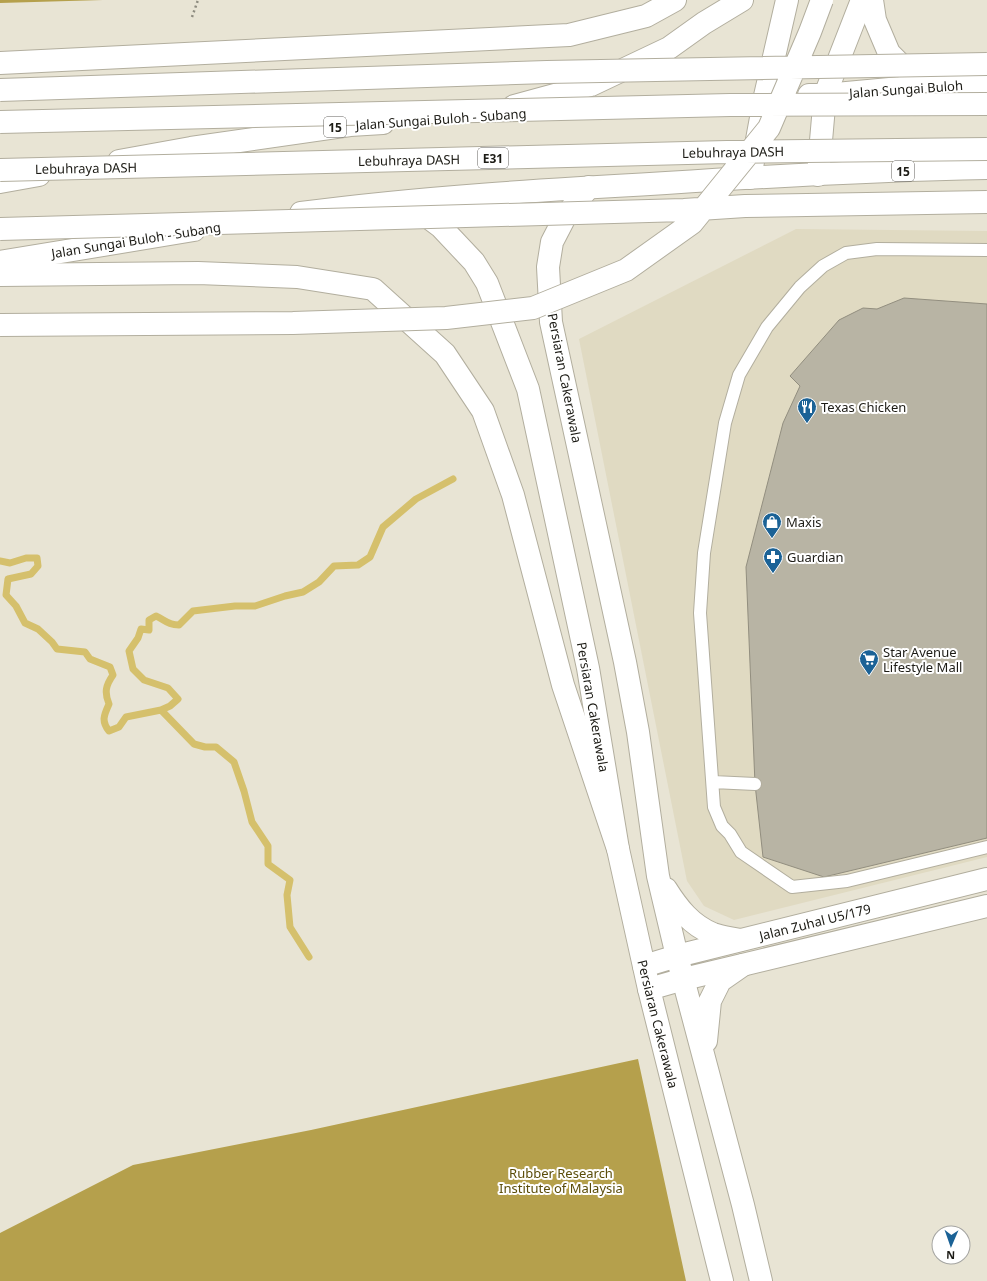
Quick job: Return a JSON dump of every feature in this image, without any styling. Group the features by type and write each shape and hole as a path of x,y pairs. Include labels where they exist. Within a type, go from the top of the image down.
{"main road":[{"path":"0,64 569,35 646,16 675,0"},
{"path":"480,116 591,85 669,48 704,23 742,0"},
{"path":"750,178 765,96 787,0"},
{"path":"0,325 293,323 438,318 532,308 626,270 692,223 769,128 822,0"},
{"path":"818,175 825,95 862,0"},
{"path":"872,0 875,20 889,53 903,67 934,85"},
{"path":"0,90 539,73 987,64"},
{"name":"Jalan Sungai Buloh","path":"825,95 934,85 987,84"},
{"name":"15","path":"765,96 825,95"},
{"name":"Jalan Sungai Buloh - Subang","path":"0,182 191,148 335,127 765,96"},
{"path":"0,122 730,105 987,104"},
{"name":"Lebuhraya DASH","path":"0,170 727,152 987,149"},
{"name":"15","path":"750,178 987,168"},
{"name":"Jalan Sungai Buloh - Subang","path":"0,262 296,213 369,204 588,187 750,178"},
{"name":"Persiaran Cakerawala","path":"588,187 566,215 552,242 548,267 551,322 625,662 638,732 658,876 677,956 743,1205 761,1281"},
{"path":"0,229 668,211 745,206 987,202"},
{"name":"Persiaran Cakerawala","path":"369,204 425,215 441,227 474,262 487,283 528,389 588,668 618,849 649,989 722,1281"},
{"path":"0,274 198,273 296,277 373,289 445,354 483,411 513,495 563,685 618,849"},
{"path":"658,876 677,907 695,924 713,934 740,940"},
{"name":"Jalan Zuhal U5/179","path":"644,966 740,940 987,879"},
{"name":"Jalan Zuhal U5/179","path":"649,989 684,979 987,906"},
{"path":"706,1063 706,1039 710,1001 720,981 743,965"}],"lane":[{"path":"987,250 878,249 846,253 822,266 800,287 767,327 739,375 725,423 704,553 700,613 714,782 714,807 722,826 730,834 741,852 792,887 847,881 987,847"},
{"path":"714,782 754,784"}],"path":[{"path":"192,17 198,0"}],"shaded area":[{"path":"796,229 987,231 987,857 734,920 704,906 687,881 579,339"}],"green space":[{"path":"0,0 103,0 0,3"},
{"name":"Rubber Research Institute of Malaysia","path":"638,1059 686,1281 0,1281 0,1233 133,1165 311,1130"}],"building":[{"name":"Star Avenue Lifestyle Mall","path":"904,298 987,304 987,838 824,877 763,857 755,784 746,567 783,423 800,386 790,376 839,320 863,308 877,309"}],"waterway":[{"path":"0,561 10,563 26,558 37,558 38,566 31,574 8,579 6,595 16,606 25,623 38,629 57,649 85,652 90,659 110,667 113,675 106,689 109,704 104,718 106,727 109,731 119,727 126,717 161,710 170,706 178,699 168,688 144,680 133,669 129,651 138,638 141,629 149,630 149,620 156,616 169,623 179,625 193,611 235,606 255,606 303,592 319,582 334,566 358,565 370,557 383,527 416,499 453,479"},
{"path":"161,710 194,744 205,747 216,747 234,762 244,791 252,822 268,846 268,864 290,880 287,895 290,927 309,957"}],"place":[{"name":"Texas Chicken","path":"807,424"},
{"name":"Maxis","path":"772,539"},
{"name":"Guardian","path":"773,574"},
{"name":"Star Avenue Lifestyle Mall","path":"869,676"}]}
